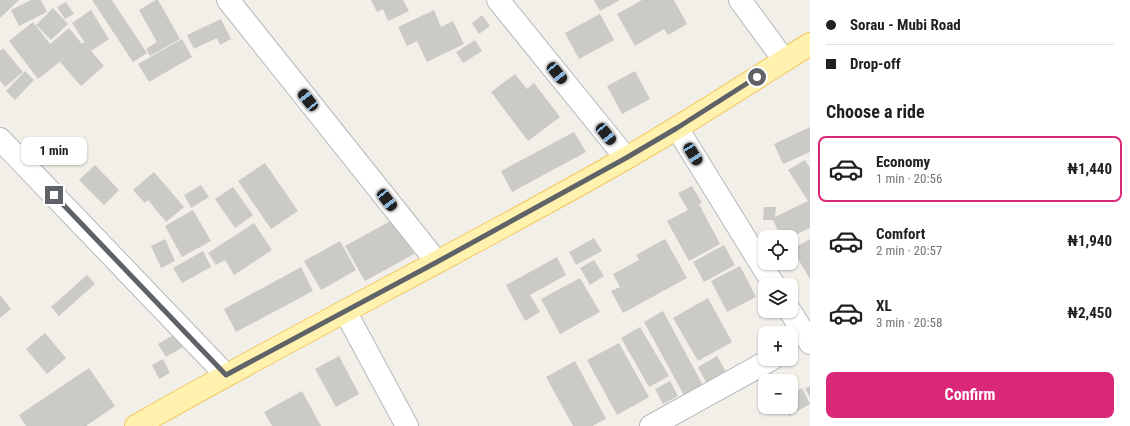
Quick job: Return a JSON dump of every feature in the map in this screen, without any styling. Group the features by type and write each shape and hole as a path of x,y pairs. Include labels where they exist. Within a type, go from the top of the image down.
{"main road":[{"path":"136,426 226,375 437,262 626,158 677,128 810,44"}],"street":[{"path":"228,0 437,262"},
{"path":"498,0 626,158"},
{"path":"740,0 784,60"},
{"path":"677,128 770,278"},
{"path":"0,139 226,375"},
{"path":"345,311 407,426"},
{"path":"793,318 805,342"},
{"path":"651,426 759,366"}],"building":[{"path":"0,0 19,0 0,18"},
{"path":"31,0 41,0 47,12 19,26 11,10"},
{"path":"92,0 112,0 147,53 133,62"},
{"path":"158,0 180,39 150,56 146,49 157,42 139,10"},
{"path":"371,0 403,0 409,11 388,21 383,9 377,12"},
{"path":"594,0 620,0 600,11"},
{"path":"642,0 674,0 687,24 668,35 664,29 635,46 617,14"},
{"path":"66,2 74,14 65,19 57,7"},
{"path":"53,8 68,24 51,40 36,25"},
{"path":"91,10 109,39 91,51 104,66 81,86 60,62 67,56 38,79 9,41 33,22 50,44 69,28 82,44 84,42 87,46 72,23"},
{"path":"434,10 441,27 453,21 464,44 427,62 417,41 407,46 398,27"},
{"path":"600,14 614,40 579,59 565,33"},
{"path":"482,15 490,26 479,34 472,23"},
{"path":"221,19 231,39 220,45 217,38 194,49 187,35"},
{"path":"182,39 192,57 149,82 138,64"},
{"path":"475,40 482,51 463,63 456,52"},
{"path":"3,48 23,72 5,87 0,81 0,51"},
{"path":"25,71 34,80 15,100 6,91"},
{"path":"635,71 650,99 622,114 607,86"},
{"path":"515,74 527,89 534,83 560,117 528,141 491,92"},
{"path":"810,127 810,152 783,164 774,144"},
{"path":"574,132 586,152 512,192 501,171"},
{"path":"805,160 810,168 810,228 798,234 798,230 778,230 773,220 763,220 764,207 776,207 775,217 808,201 788,170"},
{"path":"265,163 298,211 271,229 238,181"},
{"path":"95,165 119,190 104,205 79,180"},
{"path":"154,172 184,207 166,222 148,200 145,203 133,190"},
{"path":"201,185 209,197 191,208 184,195"},
{"path":"692,186 702,203 699,204 720,244 689,261 667,221 688,210 678,193"},
{"path":"233,187 253,215 235,228 215,199"},
{"path":"193,210 211,241 182,257 165,226"},
{"path":"394,219 414,254 365,281 345,246"},
{"path":"254,223 272,250 234,275 225,260 216,265 208,253"},
{"path":"594,238 602,251 576,265 569,252"},
{"path":"165,239 175,261 161,268 151,246"},
{"path":"665,239 687,278 623,313 611,291 620,287 613,274 639,260 636,255"},
{"path":"810,239 810,279 798,259 798,246"},
{"path":"340,241 356,270 321,290 304,261"},
{"path":"724,245 735,265 704,282 693,262"},
{"path":"203,251 211,267 182,283 173,268"},
{"path":"557,257 566,275 530,295 540,312 525,321 506,285"},
{"path":"594,260 604,276 590,285 580,268"},
{"path":"740,266 756,297 727,312 711,281"},
{"path":"301,267 313,291 236,332 224,309"},
{"path":"87,275 95,284 59,316 51,307"},
{"path":"580,278 600,312 560,334 541,299"},
{"path":"0,295 11,309 0,318"},
{"path":"708,298 732,342 698,361 673,318"},
{"path":"663,311 705,389 686,399 644,322"},
{"path":"640,327 669,376 649,387 621,338"},
{"path":"45,333 66,358 47,374 26,349"},
{"path":"175,334 183,347 166,357 158,344"},
{"path":"619,343 649,397 617,415 587,360"},
{"path":"339,356 359,394 336,407 315,369"},
{"path":"717,356 728,375 708,386 698,367"},
{"path":"163,359 170,373 159,379 152,365"},
{"path":"575,361 606,419 592,426 573,426 546,377"},
{"path":"89,368 115,406 86,426 26,426 19,415"},
{"path":"670,381 678,396 663,404 655,389"},
{"path":"810,386 810,397 805,389"},
{"path":"802,388 810,404 798,411 798,390"},
{"path":"302,391 321,426 272,426 264,412"}],"route":[{"path":"54,195 226,375 437,262 626,158 677,128 757,77"}]}
